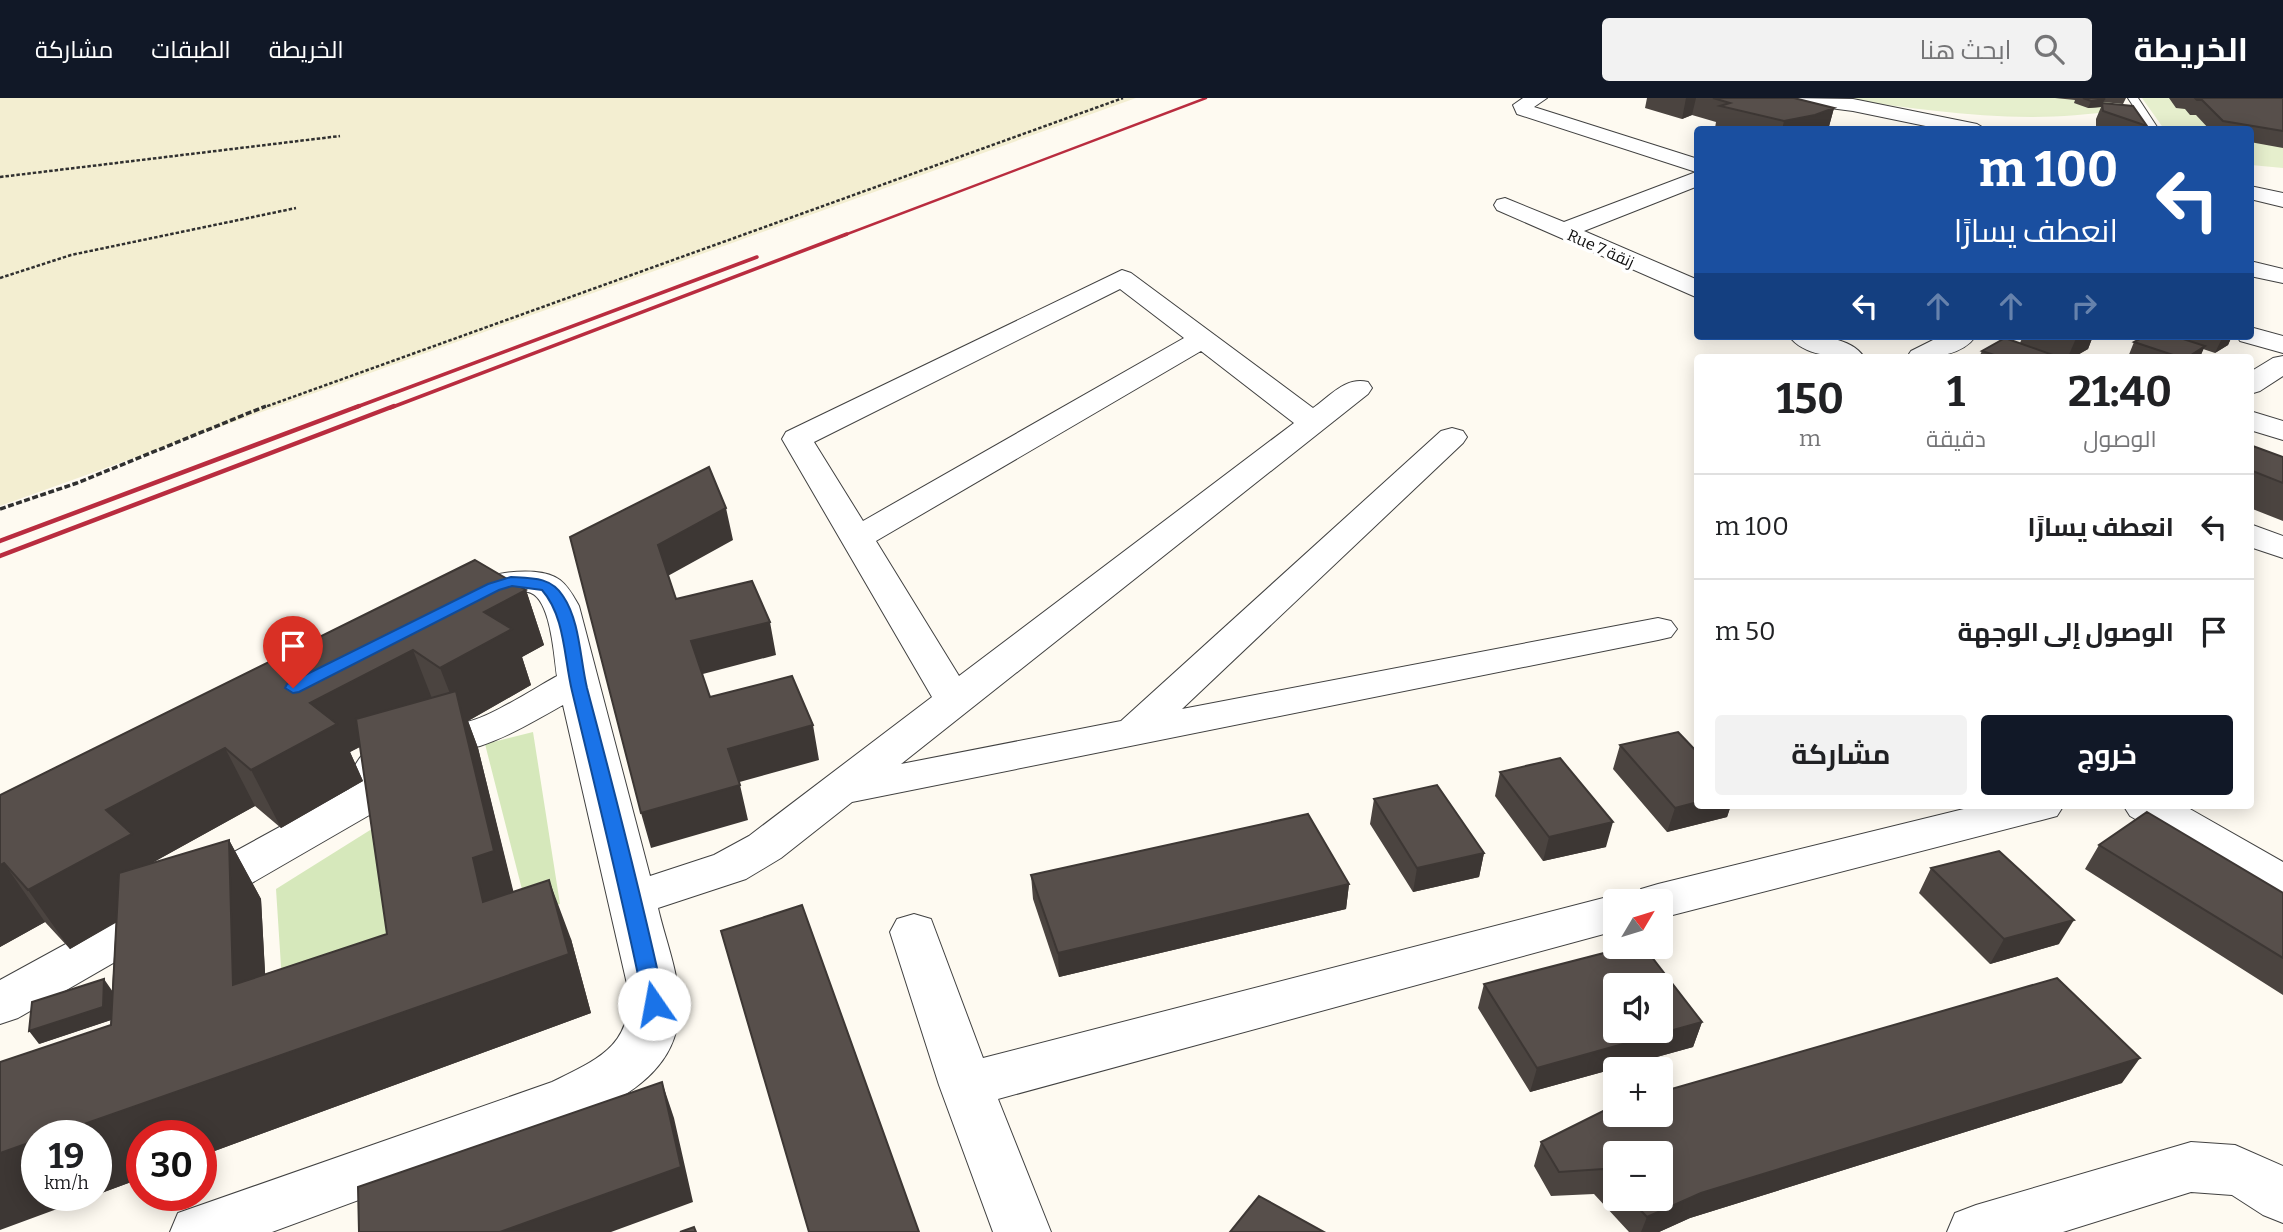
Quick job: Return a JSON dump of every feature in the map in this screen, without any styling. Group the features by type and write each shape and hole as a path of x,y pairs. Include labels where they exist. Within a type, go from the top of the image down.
{"street":[{"path":"1538,98 1523,104 1524,110 1694,165"},
{"path":"1806,99 1842,112 1902,126"},
{"path":"1806,99 1853,105 1957,126"},
{"path":"1878,126 1889,123"},
{"path":"1563,231 1694,180"},
{"path":"2254,194 2281,208"},
{"name":"Rue 7 زنقة","path":"1506,205 1694,288"},
{"path":"2254,206 2281,208"},
{"path":"2254,269 2283,276"},
{"path":"955,702 797,439 1122,278 1314,423"},
{"path":"2254,336 2283,345"},
{"path":"857,538 1203,339"},
{"path":"1811,340 1843,354"},
{"path":"1927,354 1954,340"},
{"path":"2254,382 2283,364"},
{"path":"633,899 730,867 765,847 1358,388"},
{"path":"2254,421 2283,431"},
{"path":"1134,732 1452,437"},
{"path":"2254,536 2283,548"},
{"path":"199,1232 570,1099 610,1079 634,1059 647,1038 654,1004 633,899 577,681 564,614 557,598 547,586 534,582 511,582 493,587 427,619"},
{"path":"842,789 1658,629"},
{"path":"0,1004 370,796 370,775 383,757 423,736 447,733 466,736 494,726 577,681"},
{"path":"1673,897 2026,809"},
{"path":"2153,809 2283,883"},
{"path":"966,1085 1603,916"},
{"path":"914,932 966,1085 1022,1232"},
{"path":"1976,1232 2191,1167 2235,1171 2254,1178 2283,1196"}],"lane":[{"path":"2133,98 2151,126"}],"path":[{"path":"0,509 77,483 259,409 1123,98"},
{"path":"0,177 340,136"},
{"path":"0,278 71,256 296,208"}],"shaded area":[{"path":"0,98 1136,98 0,506"}],"green space":[{"path":"1839,98 2119,98 2123,104 2113,103 2117,110 2083,115 2013,117 1943,112"},
{"path":"2142,98 2283,98 2283,168 2254,165 2254,126 2162,126"},
{"path":"533,732 560,904 528,913 485,744"},
{"path":"375,827 399,988 285,1028 276,889"}],"building":[{"path":"1713,98 1794,98 1834,108 1784,121 1720,106 1730,103"},
{"path":"2083,98 2102,98 2105,99 2091,101"},
{"path":"2195,98 2283,98 2283,131 2223,121 2202,100"},
{"path":"2102,103 2133,106 2147,126 2103,111"},
{"path":"2001,340 2011,340 2050,354 1991,354 1982,351"},
{"path":"2186,340 2205,346 2193,354 2170,354 2134,342"},
{"path":"2254,446 2283,457 2283,483 2254,472"},
{"path":"709,467 726,508 658,545 676,599 752,581 770,622 691,641 710,697 792,676 813,725 728,749 740,785 641,813 570,537"},
{"path":"475,560 526,590 484,612 512,629 440,668 413,650 310,703 337,724 251,770 225,748 106,810 132,834 28,890 4,863 0,865 0,795"},
{"path":"456,691 494,851 473,858 483,902 549,880 569,954 96,1120 21,1120 21,1146 0,1153 0,1062 111,1025 119,873 229,840 233,985 387,934 356,719"},
{"path":"1678,732 1694,749 1694,803 1675,808 1620,745"},
{"path":"1560,758 1613,822 1549,837 1500,772"},
{"path":"1437,785 1484,853 1417,868 1374,799"},
{"path":"2147,812 2283,893 2283,958 2099,845"},
{"path":"1308,814 1349,884 1058,953 1031,875"},
{"path":"1999,851 2074,920 2004,939 1931,868"},
{"path":"802,905 919,1232 809,1232 721,931"},
{"path":"1603,953 1603,959 1653,959 1664,973 1603,973 1603,1043 1627,1043 1537,1068 1484,984"},
{"path":"2057,978 2140,1058 1701,1193 1673,1205 1673,1141 1603,1141 1603,1169 1559,1172 1541,1142 1603,1111 1603,1127 1673,1127 1673,1089"},
{"path":"104,979 103,1007 29,1031 32,1002"},
{"path":"1673,984 1702,1022 1673,1030"},
{"path":"662,1082 681,1167 500,1232 359,1232 358,1187"},
{"path":"1259,1196 1324,1232 1230,1232"},
{"path":"1641,1211 1660,1211 1647,1217"},
{"path":"694,1227 696,1232 680,1232"}],"railway":[{"path":"842,236 1206,98"},
{"path":"390,408 847,234"},
{"path":"354,408 757,257"},
{"path":"0,541 359,406"},
{"path":"0,556 394,406"}],"route":[{"path":"293,688 493,587 511,582 534,582 547,586 557,598 564,614 577,681 633,899 654,1004"}]}
